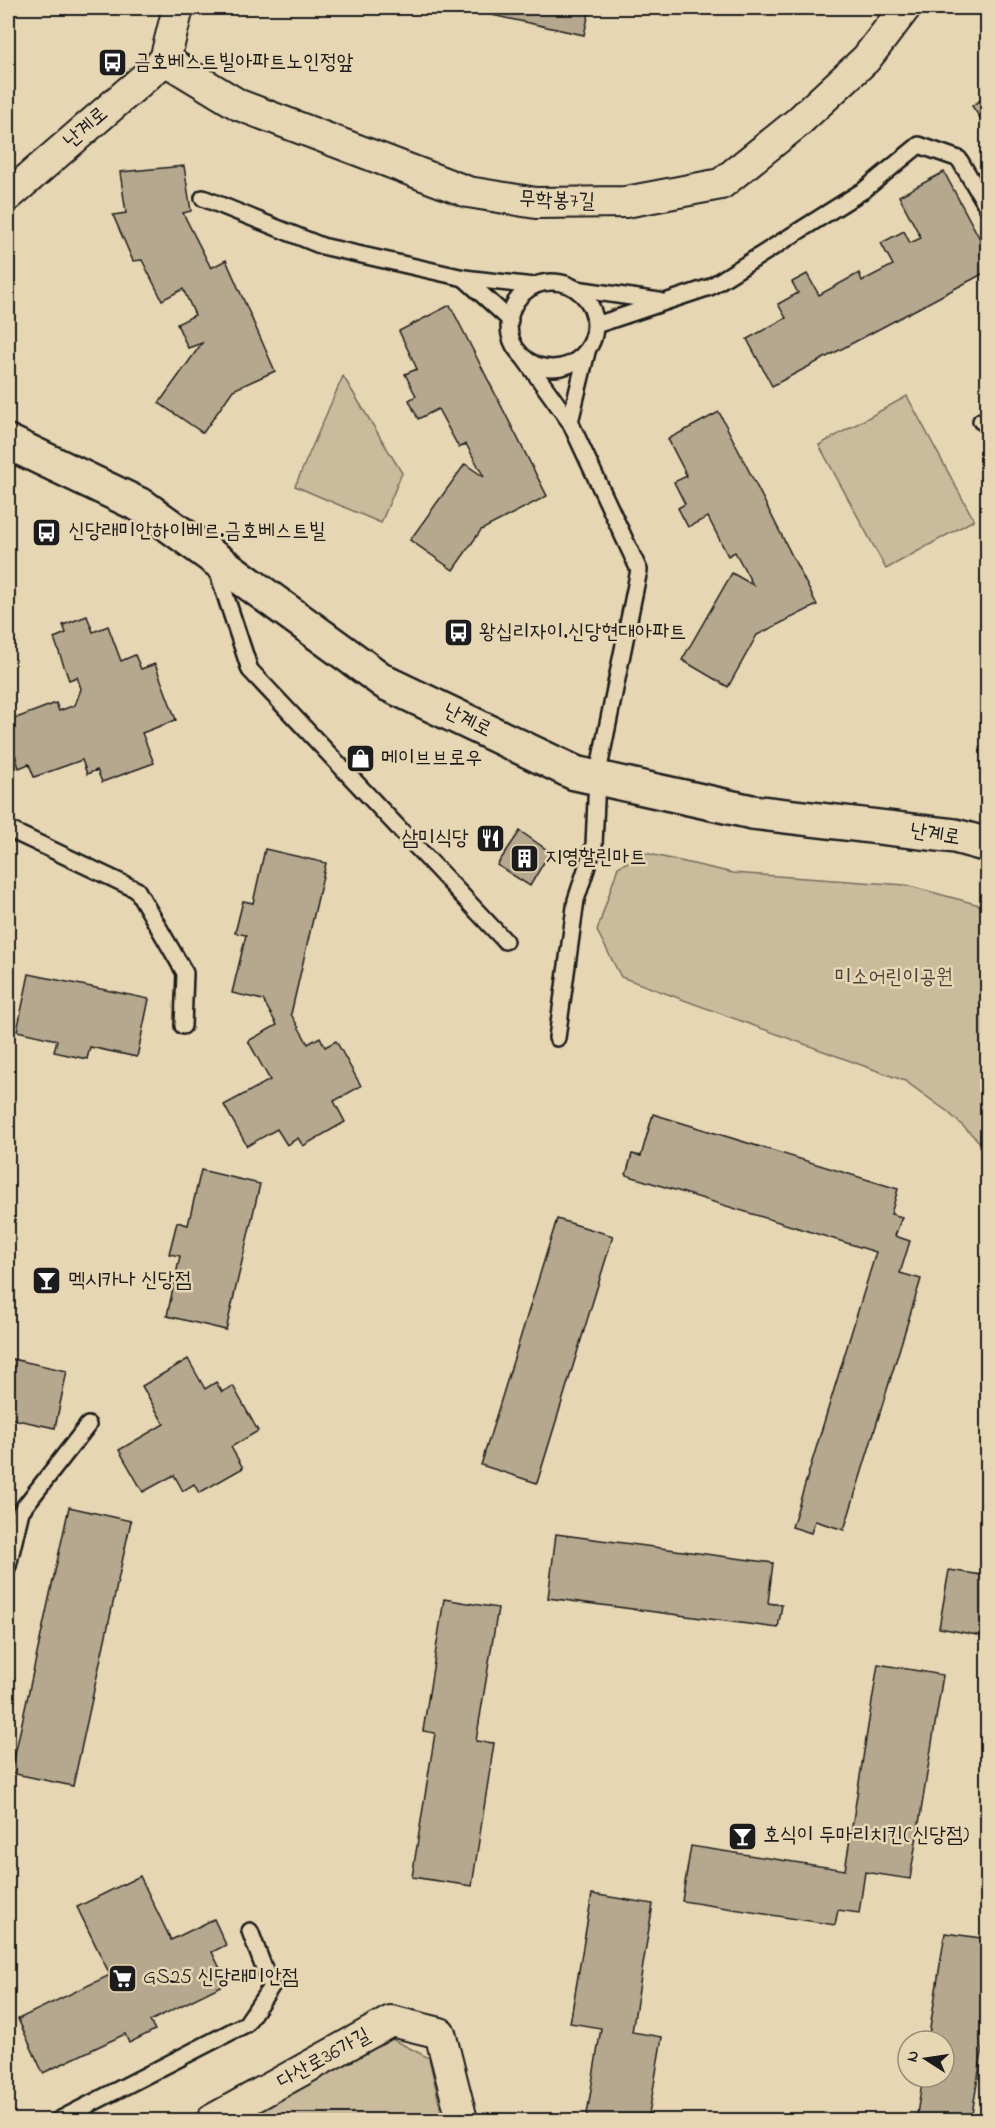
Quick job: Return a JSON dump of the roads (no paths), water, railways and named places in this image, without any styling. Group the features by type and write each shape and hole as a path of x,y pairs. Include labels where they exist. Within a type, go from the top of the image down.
{"main road":[{"name":"난계로","path":"8,442 144,507 386,683 575,773 752,812 981,841"}],"street":[{"path":"165,60 178,8"},
{"name":"무학봉7길","path":"165,60 240,105 468,192 536,203 626,202 721,184 797,123 866,59 904,8"},
{"name":"난계로","path":"8,196 165,60"},
{"name":"다산로36가길","path":"212,2121 391,2021 440,2033 462,2121"}],"lane":[{"path":"596,325 662,301 710,287 864,190 919,145 959,159 987,208"},
{"path":"203,198 321,246 464,278 534,286"},
{"path":"464,278 510,320"},
{"path":"557,1038 576,900 594,845 597,778 639,570 570,422 515,347 510,320 514,306 522,294 534,286 548,282 562,283 575,289 586,298 596,325 570,422"},
{"path":"575,289 662,301"},
{"path":"524,358 536,366 550,369 564,367 577,361 587,352"},
{"path":"212,555 250,670 505,941"},
{"path":"8,829 137,890 185,973 183,1026"},
{"path":"8,1566 21,1511 88,1425"},
{"path":"59,2121 246,2024 271,1987 250,1931"}],"place":[{"name":"금호베스트빌아파트노인정앞","path":"113,63"},
{"name":"신당래미안하이베르.금호베스트빌","path":"47,532"},
{"name":"왕십리자이.신당현대아파트","path":"458,633"},
{"name":"메이브브로우","path":"360,759"},
{"name":"삼미식당","path":"490,839"},
{"name":"지영할린마트","path":"524,858"},
{"name":"멕시카나 신당점","path":"47,1281"},
{"name":"호식이 두마리치킨(신당점)","path":"742,1836"},
{"name":"GS25 신당래미안점","path":"122,1978"}],"park label":[{"name":"미소어린이공원","path":"894,978"}]}
